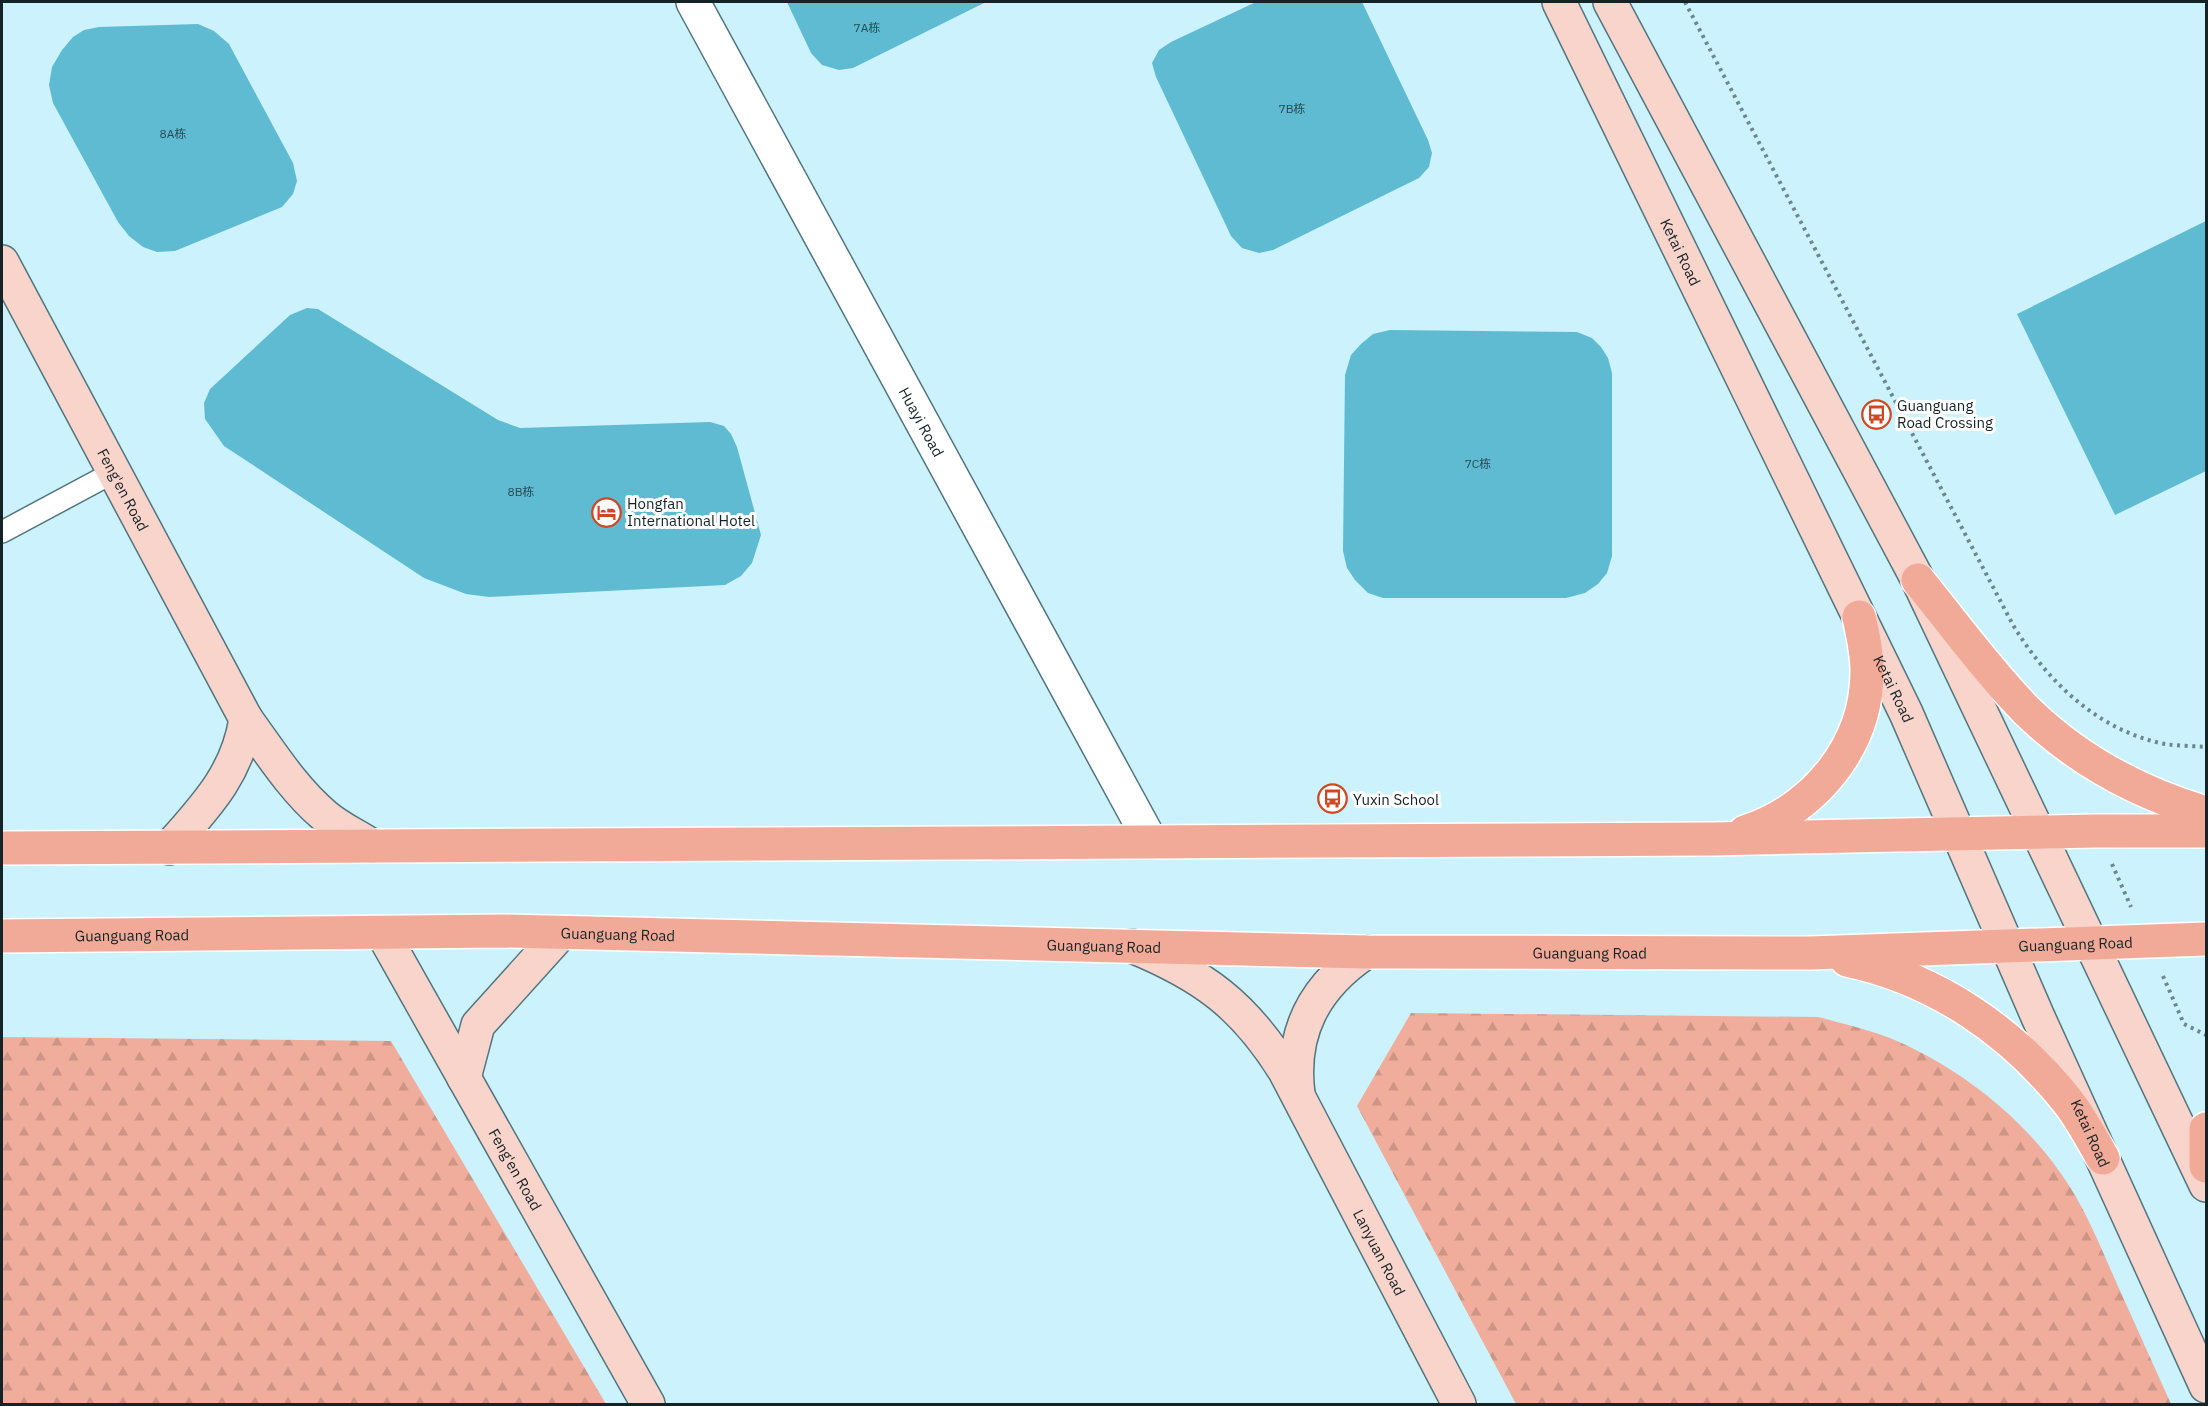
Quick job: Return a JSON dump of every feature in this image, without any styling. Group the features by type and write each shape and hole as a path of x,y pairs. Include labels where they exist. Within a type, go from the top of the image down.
{"main road":[{"name":"Ketai Road","path":"1559,2 1906,713 2006,945 2206,1386"},
{"path":"1610,2 1918,580 2206,1185"},
{"name":"Feng'en Road","path":"2,262 246,719 277,763 313,804 326,817 372,846"},
{"path":"1918,580 2002,683 2026,710 2054,735 2083,757 2115,776 2147,792 2206,813"},
{"path":"1711,839 1738,834 1765,825 1804,801 1831,775 1846,752 1858,726 1864,699 1868,672 1859,617"},
{"path":"169,848 215,795 232,766 243,740 246,719"},
{"path":"2,848 1711,839 2206,831"},
{"name":"Guanguang Road","path":"2,936 504,932 1366,952 1810,953 2206,939"},
{"path":"464,1078 478,1025 561,933"},
{"name":"Feng'en Road","path":"383,934 648,1404"},
{"name":"Lanyuan Road","path":"1132,946 1193,974 1220,994 1267,1042 1285,1071 1299,1102 1459,1404"},
{"name":"Lanyuan Road","path":"1299,1102 1296,1077 1297,1052 1303,1028 1313,1005 1327,984 1345,966 1366,952"},
{"path":"1810,953 1872,965 1920,984 1982,1019 2030,1058 2071,1105 2103,1158"},
{"path":"2206,1128 2206,1166"}],"street":[{"name":"Huayi Road","path":"693,2 1151,842"}],"lane":[{"path":"2,532 114,472"}],"path":[{"path":"1685,2 2013,625 2030,653 2052,679 2076,701 2103,719 2133,734 2165,744 2206,747"},
{"path":"2083,757 2103,719"},
{"path":"2097,831 2184,1024 2206,1035"}],"green space":[{"path":"1411,1013 1818,1017 1877,1034 1924,1054 1975,1086 1999,1105 2021,1126 2060,1172 2093,1229 2171,1404 1516,1404 1357,1106"},
{"path":"2,1037 391,1041 606,1404 2,1404"}],"building":[{"path":"787,2 986,2 853,68 839,70 822,65 811,53"},
{"path":"1256,2 1362,2 1428,140 1432,153 1429,167 1419,178 1273,250 1259,253 1242,248 1231,236 1156,77 1152,63 1159,50 1171,42"},
{"path":"198,24 214,31 229,44 293,163 297,181 293,194 282,207 175,251 157,252 143,247 129,236 118,222 53,103 49,85 52,67 73,37 84,30 99,27"},
{"path":"2206,221 2206,471 2115,515 2017,314"},
{"path":"307,308 318,309 498,420 520,428 710,422 724,426 737,447 761,535 752,563 741,576 725,585 489,597 466,594 424,578 224,446 205,419 204,403 210,389 290,315"},
{"path":"1390,330 1577,332 1592,338 1601,347 1608,358 1612,373 1612,556 1607,573 1598,584 1585,593 1566,598 1383,598 1368,593 1355,580 1347,568 1343,551 1345,375 1351,355 1361,344 1373,334"}],"place":[{"name":"Guanguang Road Crossing","path":"1876,414"},
{"name":"Hongfan International Hotel","path":"606,512"},
{"name":"Yuxin School","path":"1332,799"}]}
